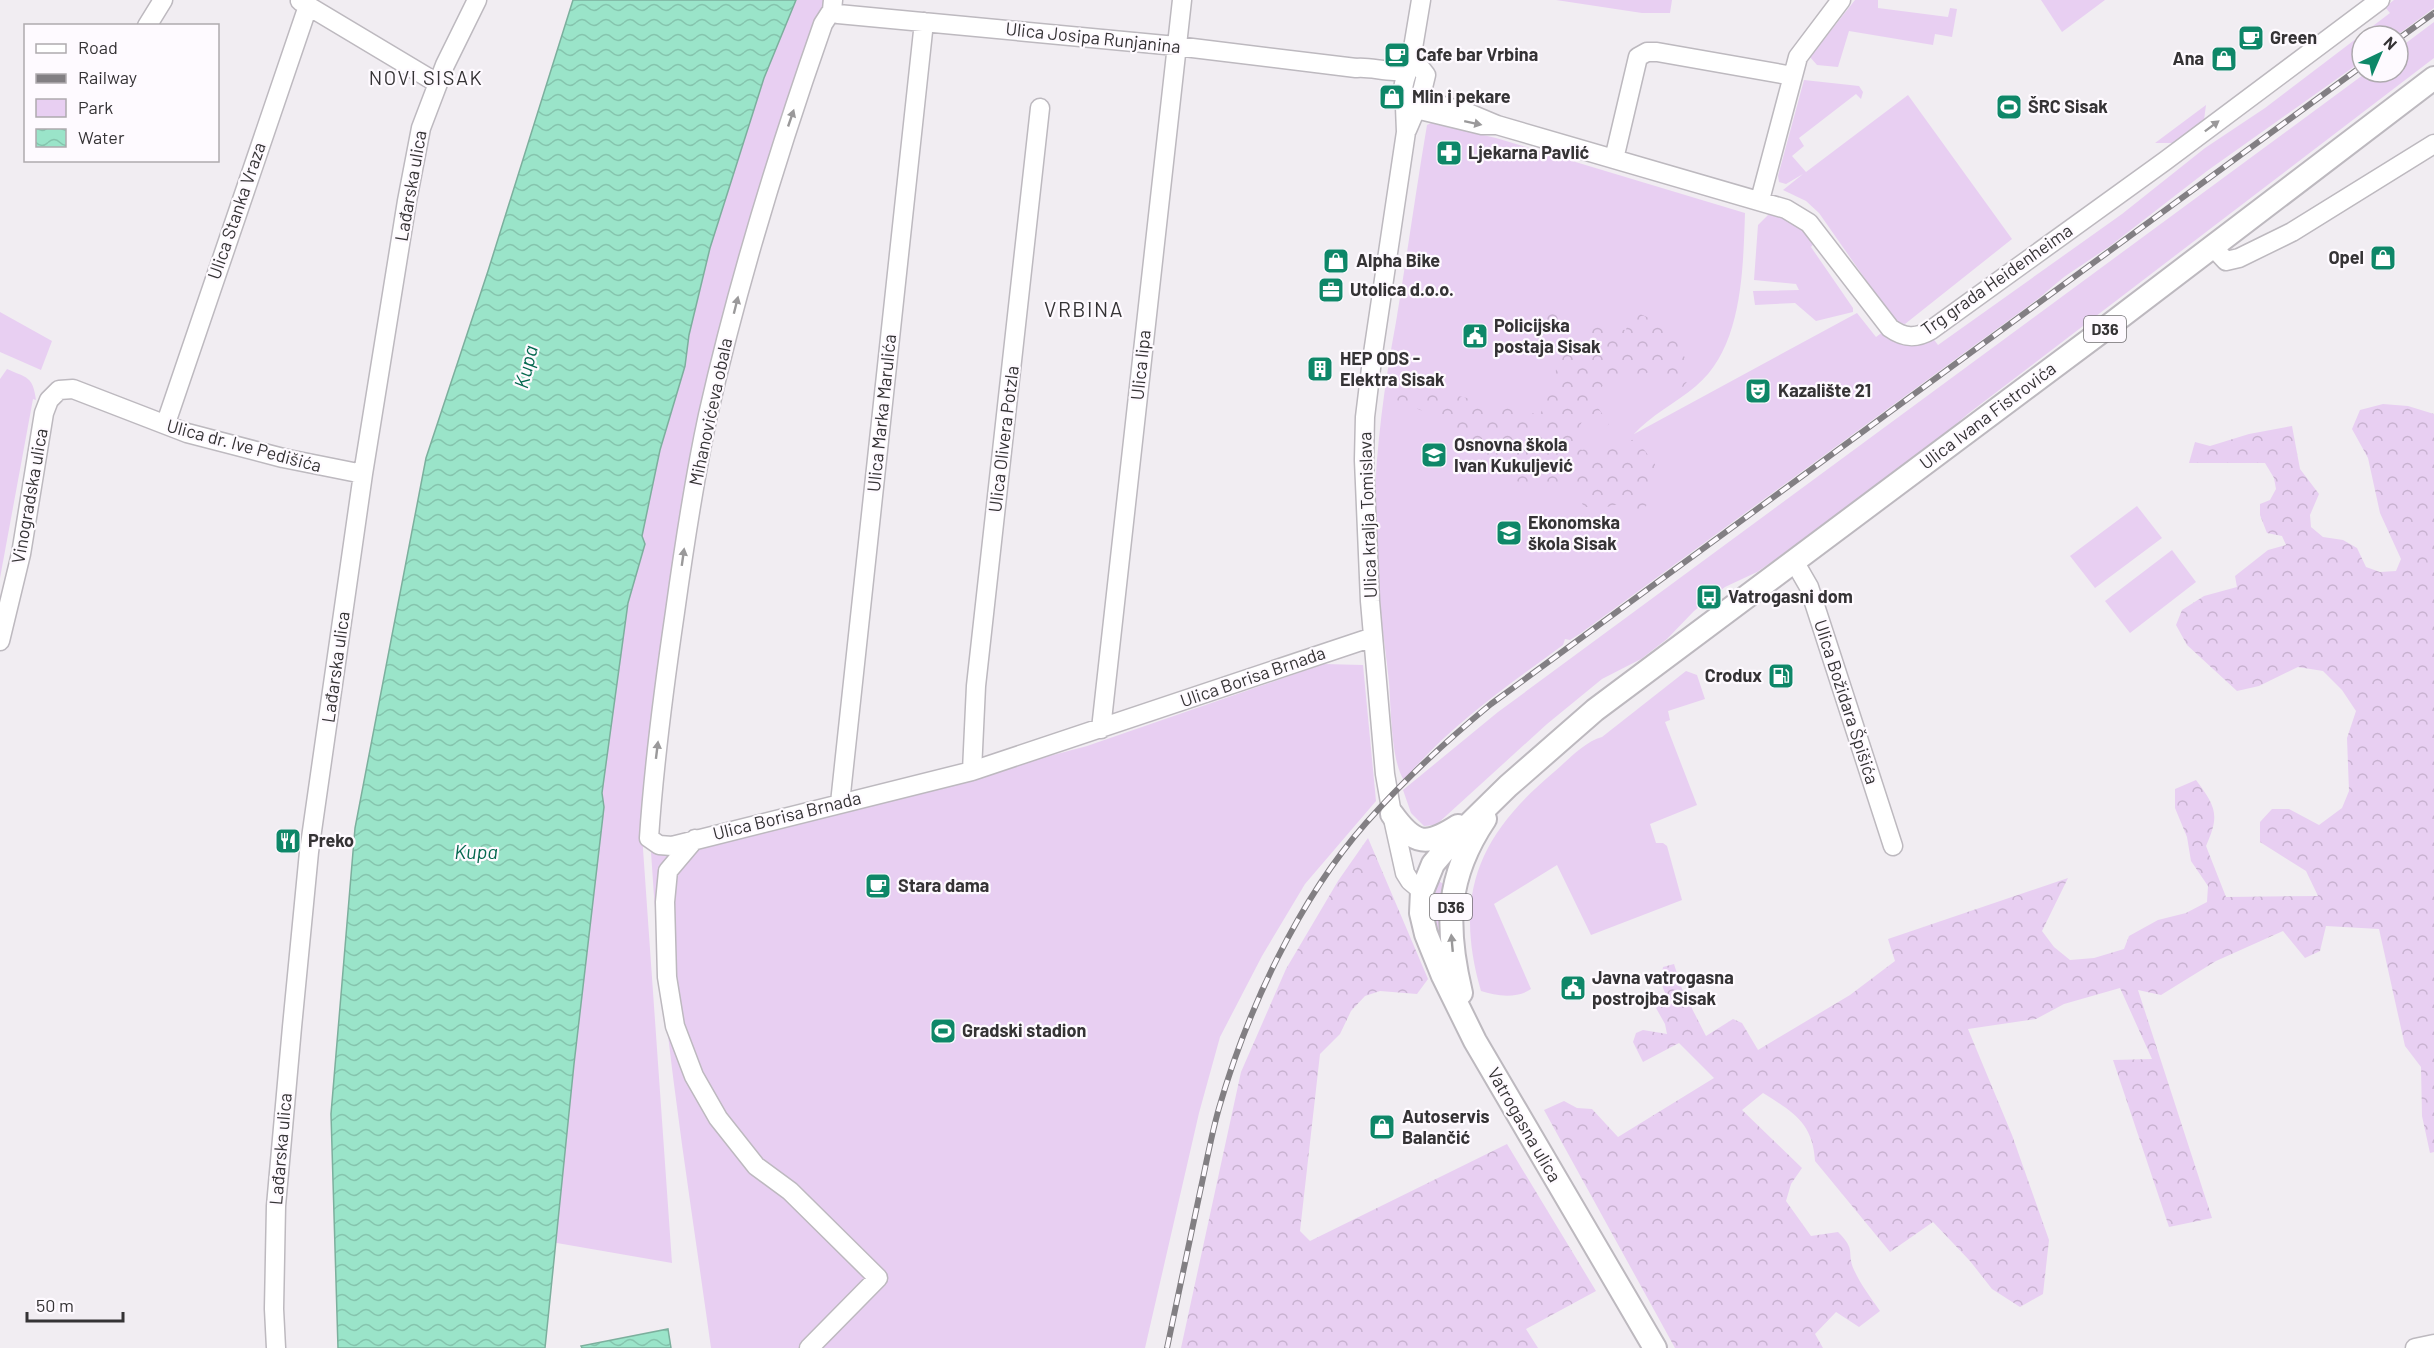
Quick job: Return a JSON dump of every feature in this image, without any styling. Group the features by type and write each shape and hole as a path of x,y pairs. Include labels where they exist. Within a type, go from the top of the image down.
{"main road":[{"name":"Ulica Ivana Fistrovića","path":"1508,786 1595,710 1794,561 2219,254 2434,78"},
{"name":"D36","path":"1422,891 1433,864 1508,786"},
{"name":"D36","path":"1475,1041 1452,951 1450,908 1455,882 1468,848 1508,786"},
{"path":"1392,814 1409,833 1431,841 1476,817"},
{"name":"Vatrogasna ulica","path":"1422,891 1421,913 1426,934 1443,976 1475,1041 1655,1348"}],"street":[{"path":"148,24 163,0"},
{"name":"Lađarska ulica","path":"276,1348 274,1309 276,1206 309,852 363,474 415,156 425,114 437,83 477,0"},
{"name":"Ulica lipa","path":"1101,729 1182,0"},
{"path":"1412,73 1421,0"},
{"path":"1414,104 1476,123 1497,125 1760,200 1798,57 1841,0"},
{"name":"Trg grada Heidenheima","path":"1760,200 1786,209 1809,223 1884,323 1897,333 1916,337 1931,330 2165,162 2380,0"},
{"path":"303,3 437,83"},
{"name":"Ulica Stanka Vraza","path":"168,417 303,3"},
{"name":"Ulica Josipa Runjanina","path":"832,5 838,14 1176,46 1356,68 1393,79 1412,73"},
{"name":"Mihanovićeva obala","path":"697,838 672,846 659,845 649,838 652,788 687,531 708,416 746,264 777,156 823,24 832,5"},
{"name":"Ulica Marka Marulića","path":"840,803 924,22"},
{"path":"1614,159 1638,57 1642,54 1656,52 1793,76"},
{"name":"Ulica kralja Tomislava","path":"1412,73 1402,98 1414,104 1406,132 1372,360 1365,417 1364,486 1373,637 1385,774 1405,873 1410,881 1422,891"},
{"name":"Ulica Olivera Potzla","path":"972,771 976,686 1040,108"},
{"name":"Ulica Ivana Fistrovića","path":"2219,254 2239,258 2292,232 2434,144"},
{"name":"Ulica dr. Ive Pedišića","path":"59,390 73,389 166,426 205,438 307,464 363,474"},
{"name":"Vinogradska ulica","path":"0,641 21,554 44,413 49,400 59,390"},
{"name":"Ulica Božidara Špišića","path":"1794,561 1809,587 1893,846"},
{"name":"Ulica Borisa Brnada","path":"809,1348 878,1278 790,1191 756,1166 718,1118 694,1076 675,1026 667,977 665,902 668,871 697,838 972,771 1373,637"},
{"path":"2415,1348 2434,1344"}],"green space":[{"path":"693,0 827,0 771,151 728,294 695,439 669,583 652,734 643,849 672,1263 505,1234"},
{"path":"1556,0 1672,0 1670,13 1642,13"},
{"path":"1855,0 1878,0 1878,8 1948,17 1950,8 1957,9 1952,37 1935,34 1933,45 1849,31 1838,67 1817,65 1810,57"},
{"path":"2041,0 2105,0 2062,32"},
{"path":"2394,0 2434,0 2434,8 2410,26 2376,24 2390,13 2385,7"},
{"path":"2434,22 2434,58 2410,76 2410,40"},
{"path":"2350,43 2350,70 2207,171 2110,246 2064,277 2039,298 1581,633 1570,640 1565,639 1563,645 1459,724 1421,760 1404,780 1396,761 1392,734 1389,682 1376,571 1374,507 1383,401 1427,125 1431,123 1496,138 1745,213 1741,282 1732,329 1723,350 1712,370 1696,386 1634,434 1857,313 1876,337 1884,331 1932,337 1938,345 2122,214 2205,148 2265,108"},
{"path":"1804,80 1859,86 1863,92 1861,99 1856,94 1799,138 1804,146 1792,156 1806,172 1908,95 2012,239 1905,324 1899,323 1889,313 1819,213 1806,201 1783,190 1803,174 1786,184 1779,182 1778,176"},
{"path":"2351,84 2400,84 1969,413 1929,447 1757,572 1725,587 1694,611 1667,639 1641,659 1602,679 1547,724 1436,825 1424,826 1411,813 1403,790 1498,712"},
{"path":"2206,105 2204,120 2176,143 2155,143"},
{"path":"1778,213 1797,221 1815,242 1811,247 1853,308 1853,312 1816,321 1795,303 1755,305 1753,291 1799,290 1796,284 1754,280 1758,225 1769,214"},
{"path":"1560,307 1570,316 1568,334 1581,352 1592,356 1584,333 1597,323 1613,329 1626,330 1631,310 1647,317 1657,316 1672,327 1692,375 1677,395 1659,374 1650,371 1636,380 1622,375 1606,381 1593,400 1609,424 1605,427 1585,414 1573,443 1582,450 1601,443 1610,448 1635,439 1655,463 1655,483 1649,492 1642,514 1623,503 1607,507 1584,507 1573,486 1544,491 1518,482 1440,418 1386,396 1389,377 1540,415 1555,377 1560,338 1546,335 1538,316"},
{"path":"0,312 52,341 41,370 0,352"},
{"path":"7,369 24,376 31,382 36,400 33,399 0,578 0,379"},
{"path":"2383,404 2408,406 2434,414 2434,1152 2430,1153 2422,1116 2421,1067 2405,1046 2379,929 2326,926 2320,951 2305,958 2283,931 2216,961 2161,995 2138,990 2212,1218 2169,1227 2113,1060 2152,1059 2120,988 2064,1004 2036,1019 1968,1029 2012,1135 2049,1240 2043,1294 2020,1307 1992,1289 1970,1261 1933,1222 1890,1252 1815,1161 1810,1137 1800,1120 1784,1106 1763,1093 1742,1110 1802,1168 1791,1184 1786,1201 1811,1236 1838,1232 1844,1238 1849,1247 1854,1270 1880,1311 1859,1327 1836,1312 1815,1334 1823,1348 1675,1348 1544,1110 1564,1101 1577,1108 1592,1109 1618,1137 1714,1078 1679,1043 1643,1062 1633,1042 1636,1033 1643,1030 1667,1034 1665,1024 1656,1008 1664,1002 1672,1004 1663,987 1663,967 1674,964 1682,989 1706,1036 1733,1019 1742,1023 1758,1050 1850,995 1895,961 1888,939 2068,878 2042,931 2054,947 2070,960 2094,958 2124,949 2129,936 2158,920 2186,913 2207,902 2208,886 2191,861 2187,837 2175,808 2175,789 2196,780 2208,797 2214,812 2213,826 2206,846 2226,897 2318,896 2306,871 2260,842 2260,822 2272,809 2289,809 2319,825 2342,808 2349,791 2347,738 2356,711 2342,690 2323,671 2298,667 2259,686 2237,691 2187,645 2176,625 2182,610 2204,596 2237,587 2235,576 2268,550 2286,545 2282,536 2267,533 2260,515 2260,504 2270,500 2276,489 2274,478 2265,463 2189,463 2195,442 2210,446 2249,434 2292,426 2300,469 2319,494 2310,515 2311,527 2323,537 2343,540 2357,548 2366,567 2380,572 2396,571 2401,559 2380,513 2368,458 2352,429 2360,410"},
{"path":"2137,506 2162,538 2095,588 2070,556"},
{"path":"2172,550 2196,582 2130,633 2105,601"},
{"path":"1324,664 1363,665 1376,801 1305,884 1262,956 1220,1037 1199,1113 1145,1348 711,1348 668,1039 651,852 700,849 1087,746"},
{"path":"1686,671 1697,675 1705,699 1668,711 1670,720 1665,722 1697,805 1650,824 1656,843 1663,843 1667,846 1682,900 1591,935 1557,865 1494,904 1531,989 1506,996 1481,991 1473,956 1470,925 1472,896 1479,869 1491,843 1507,819 1528,796 1571,757 1595,739 1602,737"},
{"path":"1368,838 1428,979 1417,994 1380,991 1365,996 1351,1011 1340,1034 1320,1054 1300,1231 1310,1241 1507,1144 1596,1291 1526,1329 1538,1348 1181,1348 1241,1072 1286,969 1338,881"},
{"path":"1435,879 1447,886 1442,950 1430,906"}],"water":[{"name":"Kupa","path":"573,0 796,0 764,78 710,248 689,335 685,366 660,450 642,536 645,544 628,603 602,793 604,807 574,1064 545,1348 338,1348 331,1114 355,828 426,458 488,271"},
{"path":"668,1329 671,1348 582,1348 581,1346"}],"railway":[{"path":"2410,30 2434,13"},
{"path":"1167,1348 1219,1108 1244,1033 1278,958 1318,886 1341,853 1380,807 1426,761 1491,704 2350,75"}],"place":[{"name":"Green","path":"2251,38"},
{"name":"Cafe bar Vrbina","path":"1397,55"},
{"name":"Ana","path":"2224,59"},
{"name":"Mlin i pekare","path":"1392,97"},
{"name":"ŠRC Sisak","path":"2009,107"},
{"name":"Ljekarna Pavlić","path":"1449,153"},
{"name":"Opel","path":"2383,258"},
{"name":"Alpha Bike","path":"1336,261"},
{"name":"Utolica d.o.o.","path":"1331,290"},
{"name":"Policijska postaja Sisak","path":"1475,336"},
{"name":"HEP ODS - Elektra Sisak","path":"1320,369"},
{"name":"Kazalište 21","path":"1758,391"},
{"name":"Osnovna škola Ivan Kukuljević","path":"1434,455"},
{"name":"Ekonomska škola Sisak","path":"1509,533"},
{"name":"Vatrogasni dom","path":"1709,597"},
{"name":"Crodux","path":"1781,676"},
{"name":"Preko","path":"288,841"},
{"name":"Stara dama","path":"878,886"},
{"name":"Javna vatrogasna postrojba Sisak","path":"1573,988"},
{"name":"Gradski stadion","path":"943,1031"},
{"name":"Autoservis Balančić","path":"1382,1127"}],"district":[{"name":"NOVI SISAK","path":"426,78"},
{"name":"VRBINA","path":"1084,310"}]}
